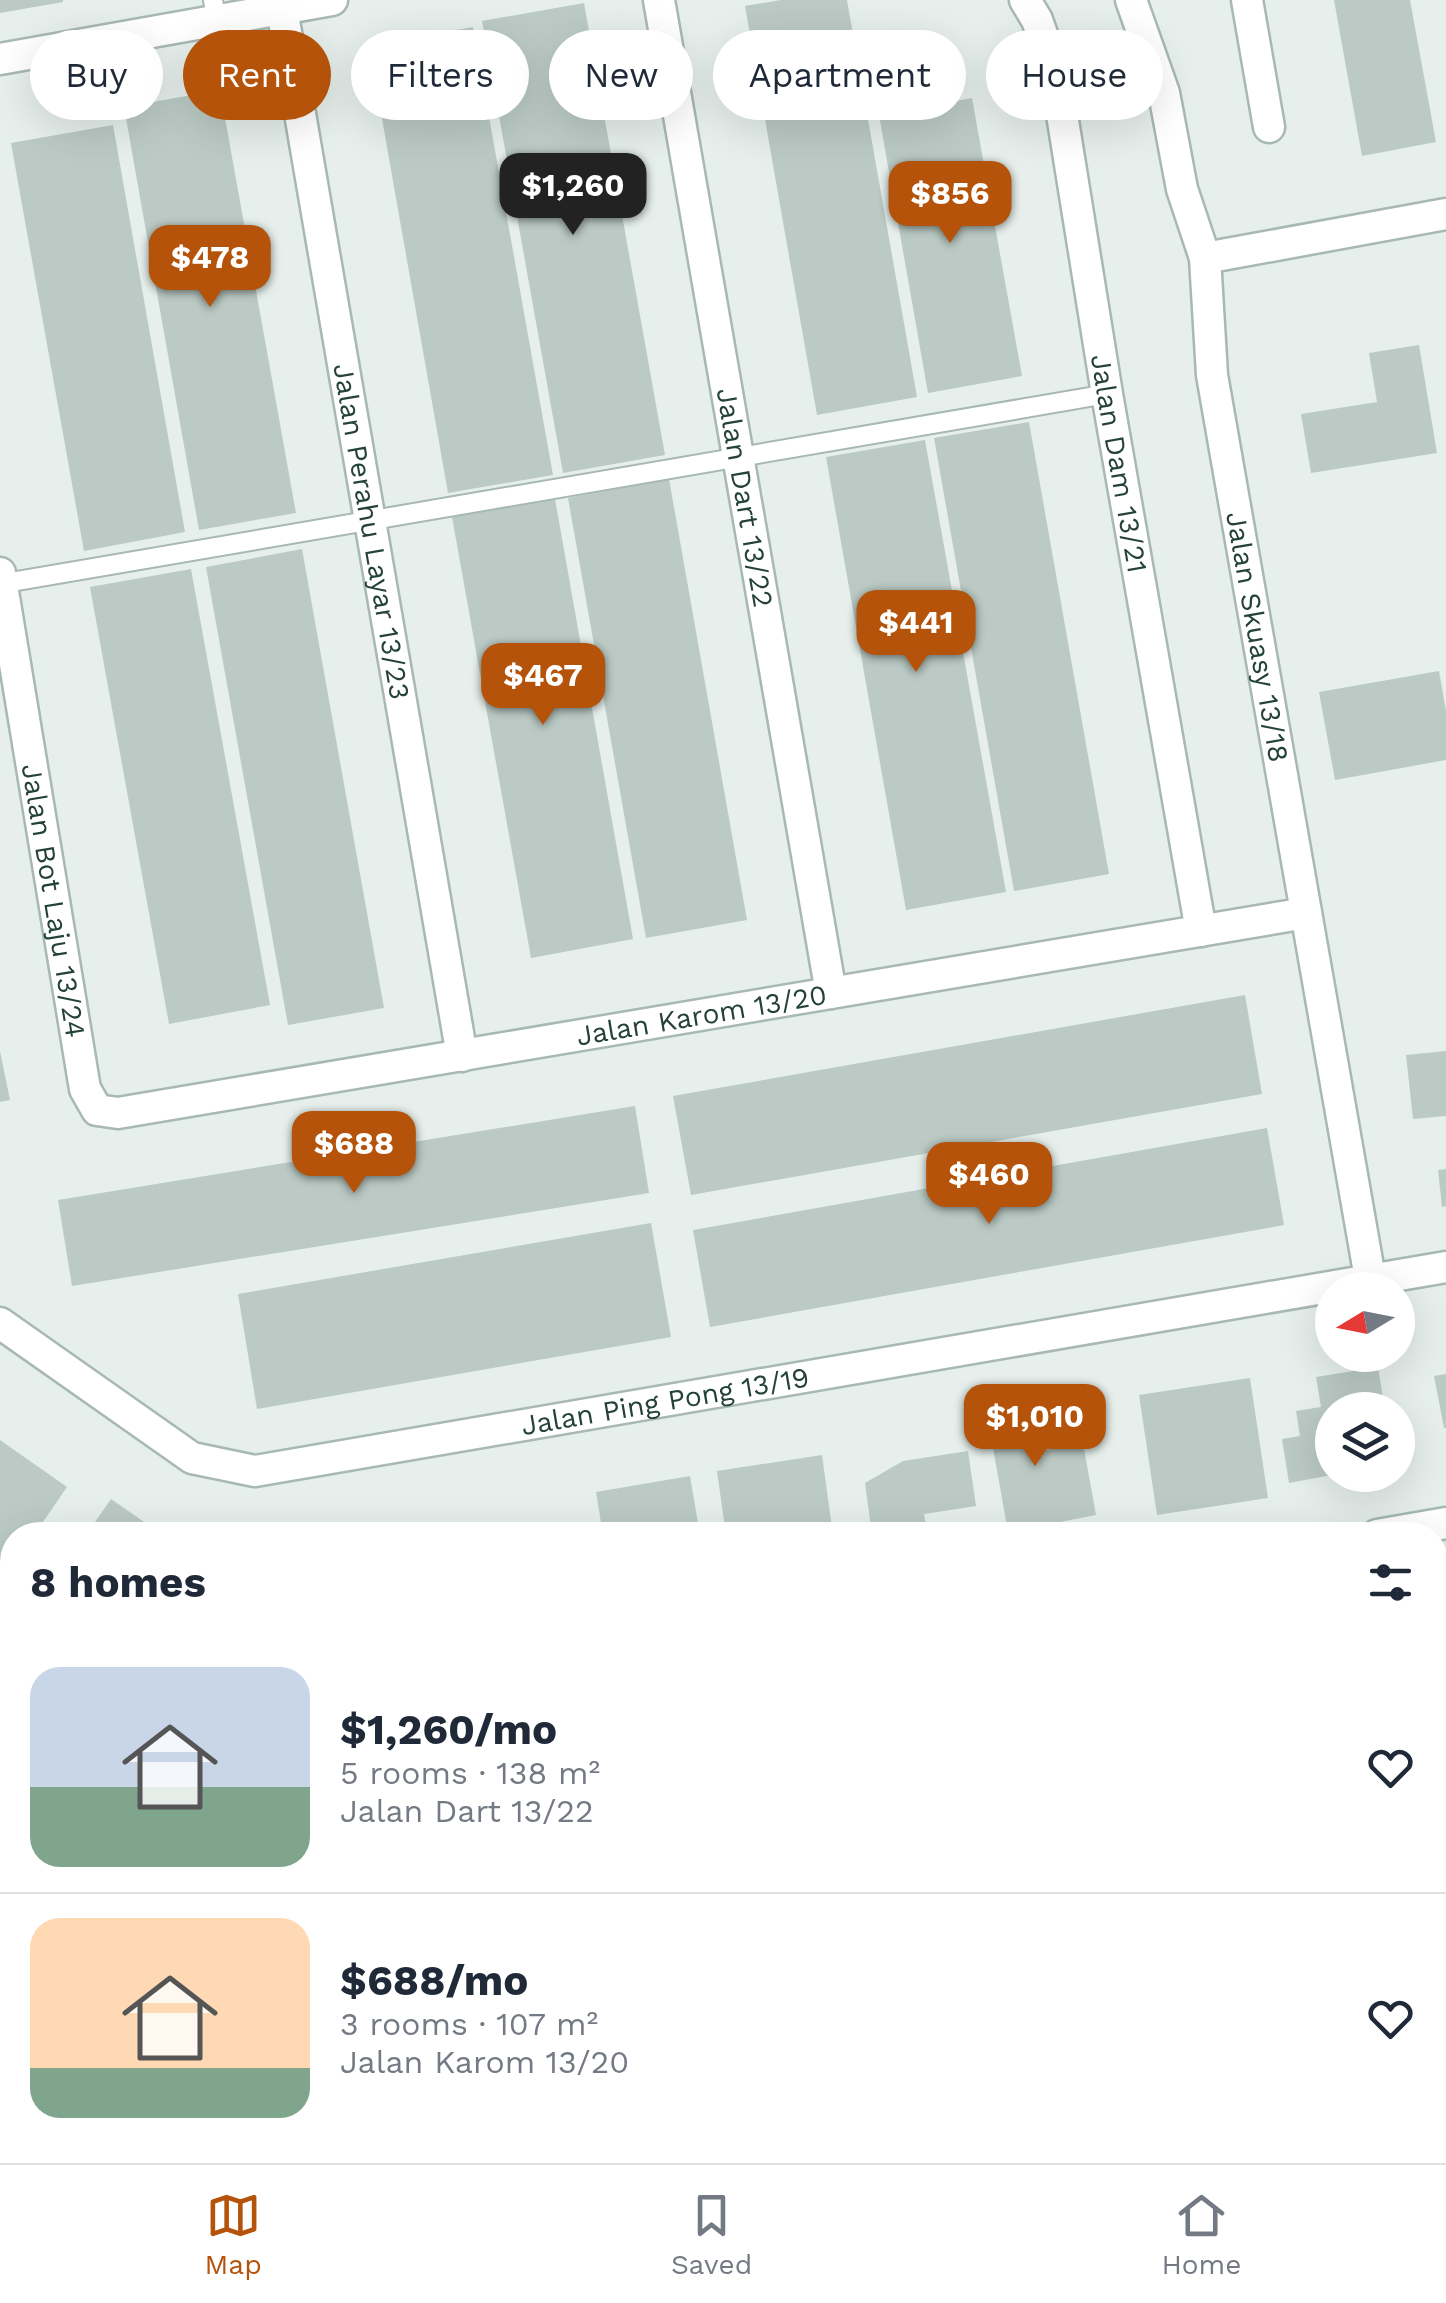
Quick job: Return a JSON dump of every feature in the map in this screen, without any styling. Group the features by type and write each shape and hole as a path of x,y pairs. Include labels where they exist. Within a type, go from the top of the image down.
{"street":[{"path":"0,60 214,10 282,9 332,0"},
{"name":"Jalan Dart 13/22","path":"658,0 832,993"},
{"name":"Jalan Dam 13/21","path":"1025,0 1055,71 1107,394 1202,930"},
{"name":"Jalan Skuasy 13/18","path":"1131,0 1164,93 1182,189 1205,258 1212,375 1369,1272"},
{"path":"1248,0 1270,127"},
{"name":"Jalan Perahu Layar 13/23","path":"282,9 462,1056"},
{"path":"1205,258 1446,214"},
{"name":"Jalan Bot Laju 13/24","path":"1,580 85,1088 97,1110"},
{"name":"Jalan Karom 13/20","path":"97,1110 118,1113 1306,913"},
{"name":"Jalan Ping Pong 13/19","path":"1411,1272 1446,1267"},
{"name":"Jalan Ping Pong 13/19","path":"0,1323 192,1458 255,1471 1315,1288"}],"lane":[{"path":"1,580 1107,394"}],"building":[{"path":"0,0 63,0 63,2 0,13"},
{"path":"781,0 847,0 852,30 749,30 745,6"},
{"path":"1334,0 1410,0 1436,142 1362,156"},
{"path":"584,3 589,30 549,30 549,120 605,120 665,455 563,473 500,120 529,120 529,30 484,30 482,21"},
{"path":"183,97 183,120 225,120 296,513 199,530 126,120 163,120 163,100"},
{"path":"972,98 1022,376 928,393 880,120 966,120 966,99"},
{"path":"382,120 490,120 553,475 448,493"},
{"path":"765,120 868,120 917,397 817,415"},
{"path":"113,125 185,532 84,551 11,143"},
{"path":"1419,345 1437,453 1311,473 1301,414 1377,402 1369,353"},
{"path":"1029,422 1109,874 1014,891 934,438"},
{"path":"925,440 1006,892 906,910 826,457"},
{"path":"669,479 747,920 646,938 568,498"},
{"path":"555,499 633,939 531,958 452,517"},
{"path":"302,549 384,1008 288,1025 206,567"},
{"path":"191,569 270,1005 169,1024 90,587"},
{"path":"1439,671 1446,711 1446,760 1335,780 1319,692"},
{"path":"1245,995 1262,1094 691,1195 673,1096"},
{"path":"0,1051 10,1100 0,1102"},
{"path":"1446,1051 1446,1116 1413,1119 1406,1055"},
{"path":"635,1106 649,1193 72,1286 58,1200"},
{"path":"1267,1128 1284,1225 710,1327 693,1230"},
{"path":"1446,1169 1446,1206 1442,1207 1438,1170"},
{"path":"651,1223 671,1337 257,1409 238,1294"},
{"path":"1379,1372 1382,1392 1318,1392 1316,1377"},
{"path":"1446,1374 1446,1428 1444,1428 1434,1376"},
{"path":"1250,1378 1268,1498 1157,1515 1139,1395"},
{"path":"1020,1385 1032,1453 1083,1443 1096,1515 1060,1522 1006,1522 983,1392"},
{"path":"1315,1408 1315,1478 1289,1483 1282,1439 1300,1436 1296,1411"},
{"path":"0,1440 67,1487 43,1522 0,1522"},
{"path":"968,1451 976,1506 924,1514 925,1522 870,1522 865,1483 903,1461"},
{"path":"822,1455 831,1522 724,1522 717,1471"},
{"path":"690,1476 698,1522 601,1522 596,1492"},
{"path":"111,1499 144,1522 95,1522"}]}
